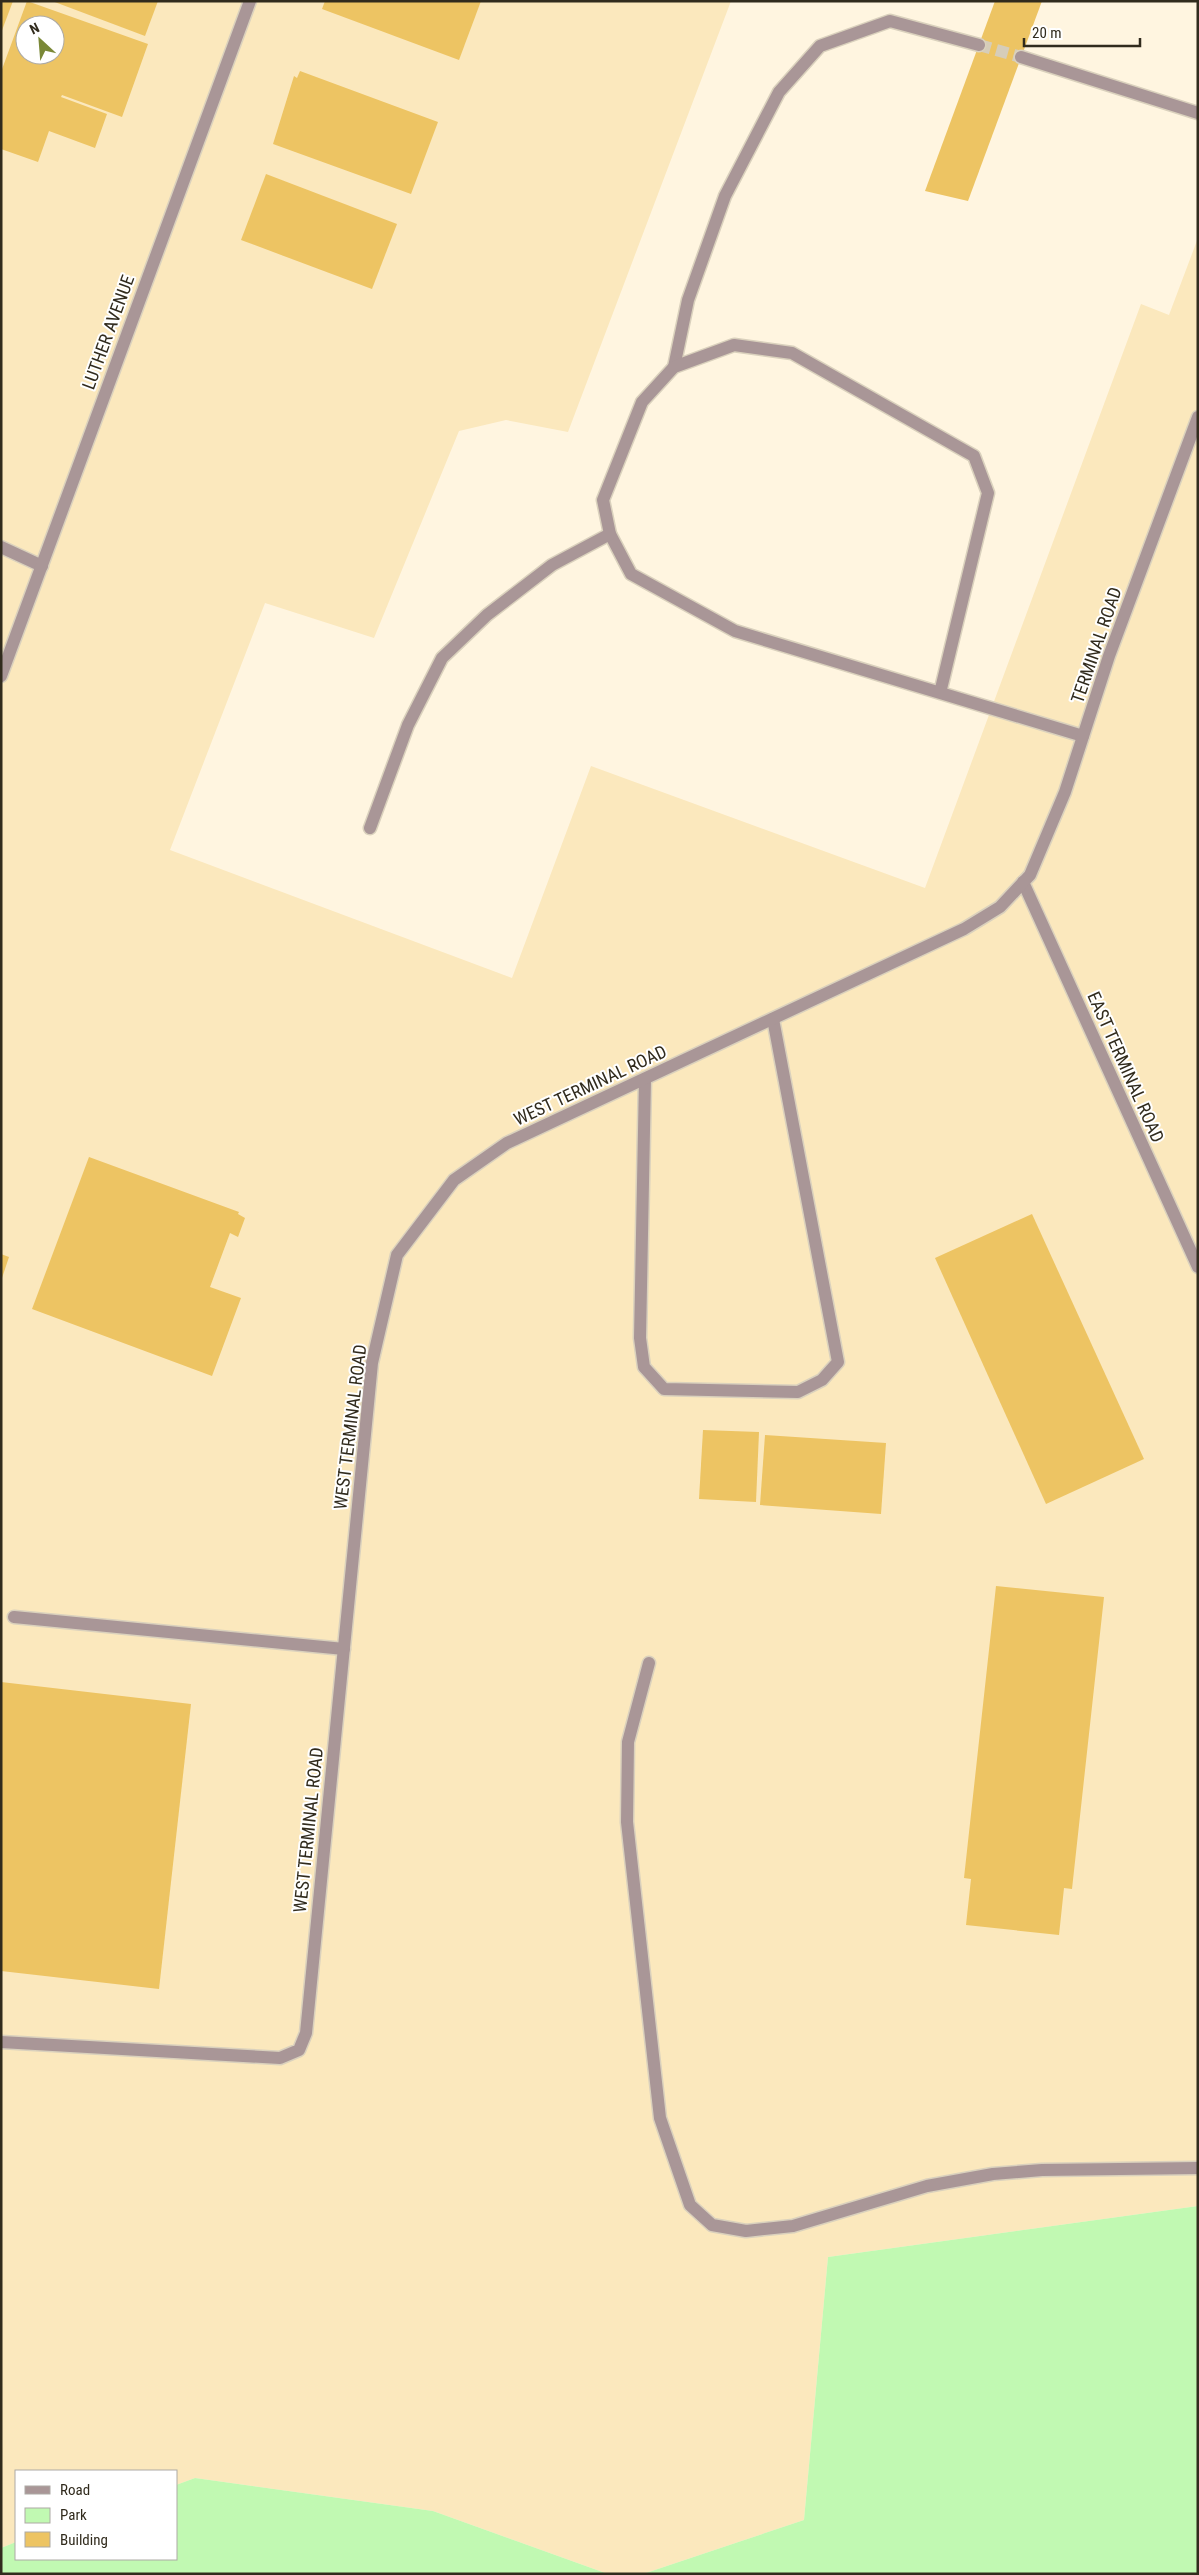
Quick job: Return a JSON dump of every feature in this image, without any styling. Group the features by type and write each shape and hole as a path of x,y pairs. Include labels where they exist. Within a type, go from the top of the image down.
{"street":[{"name":"LUTHER AVENUE","path":"1,676 250,1"},
{"path":"674,367 688,300 725,196 779,92 820,46 890,21 979,45"},
{"path":"1021,57 1198,113"},
{"path":"940,693 988,493 974,456 792,353 734,345 674,367 642,402 603,500 610,534 630,574 735,631 940,693 1083,736"},
{"name":"TERMINAL ROAD","path":"1023,882 1030,875 1065,792 1109,656 1198,417"},
{"path":"370,828 408,724 442,658 488,615 552,565 610,534"},
{"path":"1,547 42,566"},
{"name":"WEST TERMINAL ROAD","path":"1,2042 280,2058 299,2050 306,2032 372,1363 397,1255 454,1180 507,1143 964,929 1000,907 1023,882"},
{"name":"EAST TERMINAL ROAD","path":"1023,882 1198,1267"},
{"path":"646,1079 640,1338 644,1367 664,1389 798,1392 822,1380 838,1362 773,1019"},
{"path":"14,1617 344,1648"},
{"path":"649,1663 628,1742 627,1822 660,2118 690,2204 712,2226 746,2231 793,2226 927,2186 993,2174 1042,2170 1198,2168"}],"shaded area":[{"path":"1,1 731,1 568,432 506,420 459,431 374,638 265,603 170,850 512,978 591,766 925,888 1141,304 1169,315 1198,238 1198,2206 828,2257 804,2520 643,2574 608,2574 433,2511 195,2478 178,2484 178,2470 15,2470 15,2542 1,2548"}],"green space":[{"path":"1198,2206 1197,2574 643,2574 804,2520 828,2257"},
{"path":"195,2478 433,2511 608,2574 1,2574 1,2548 15,2542 15,2560 178,2560 178,2484"}],"building":[{"path":"1,1 13,1 1,33"},
{"path":"27,1 148,44 122,117 62,95 61,97 107,114 95,148 49,131 38,162 1,149 1,72 15,34 15,65 65,65 65,15 22,15"},
{"path":"52,1 158,1 145,36"},
{"path":"325,1 481,1 459,60 322,9"},
{"path":"995,1 1042,1 968,201 925,191"},
{"path":"300,71 438,122 411,194 273,144 294,76 297,78"},
{"path":"266,174 397,224 372,289 241,240"},
{"path":"89,1157 239,1212 238,1214 245,1218 238,1237 230,1233 210,1287 241,1298 212,1376 32,1309"},
{"path":"1032,1214 1144,1459 1046,1504 935,1258"},
{"path":"1,1254 9,1257 2,1278 1,1278"},
{"path":"703,1430 759,1432 756,1502 699,1499"},
{"path":"765,1435 886,1443 881,1514 760,1505"},
{"path":"996,1586 1104,1597 1072,1889 1064,1888 1059,1935 966,1925 971,1879 964,1878"},
{"path":"1,1682 191,1704 159,1989 1,1971"}],"tunnel":[{"path":"979,45 1021,57"}]}
